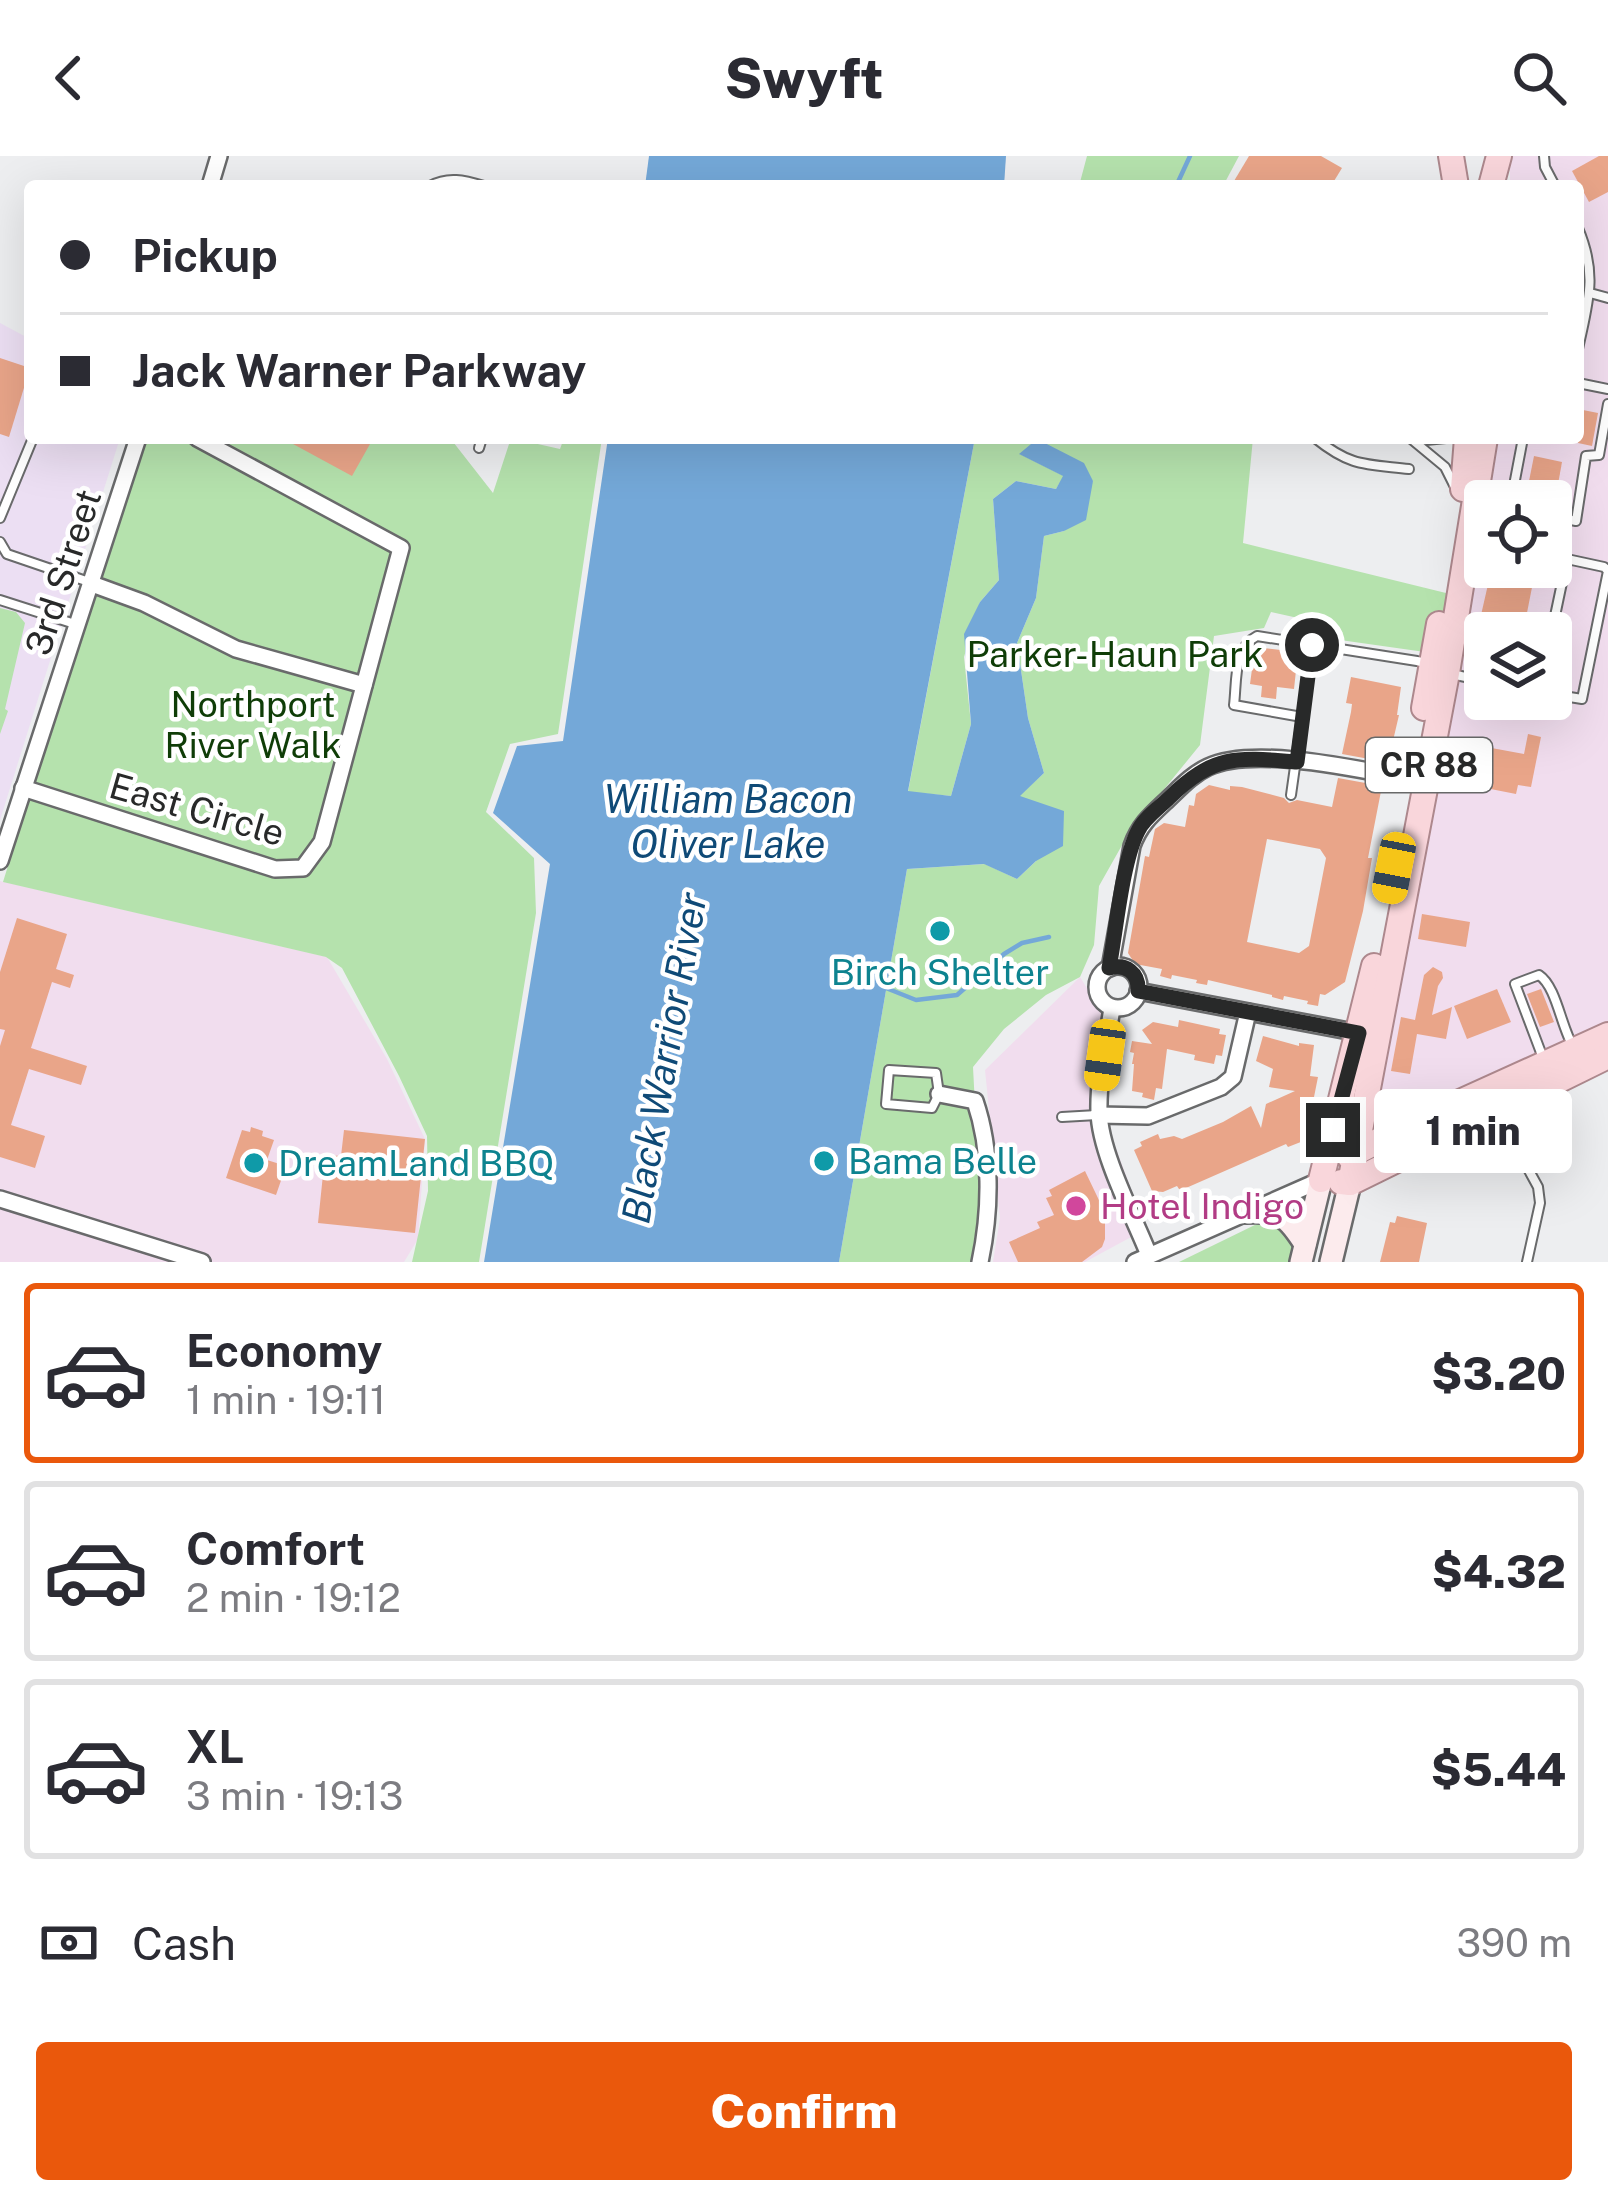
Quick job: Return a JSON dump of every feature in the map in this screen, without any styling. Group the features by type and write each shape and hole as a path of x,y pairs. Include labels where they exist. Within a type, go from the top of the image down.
{"main road":[{"path":"1468,444 1472,480"},
{"name":"CR 88","path":"1478,480 1484,444"},
{"name":"CR 88","path":"1331,1262 1350,1183 1464,550"},
{"path":"1303,1253 1359,1033 1439,669"},
{"path":"1321,1180 1356,1150 1608,1035"},
{"path":"1321,1180 1350,1183 1608,1056"},
{"path":"1366,1091 1370,1115 1390,1127 1405,1127"},
{"path":"1246,1212 1278,1213 1292,1223 1303,1253"}],"street":[{"name":"3rd Street","path":"0,861 136,444"},
{"path":"92,584 144,603 236,649 364,685 401,548 208,444"},
{"name":"East Circle","path":"23,788 275,869 302,868 322,842 364,685"},
{"path":"1109,968 1132,846 1142,824 1191,776 1212,764 1236,760 1328,764 1412,779"},
{"path":"1119,966 1132,971 1138,991 1131,1004 1112,1008 1096,988 1100,975 1119,966"},
{"path":"1138,991 1359,1033"},
{"path":"1112,1008 1098,1115 1146,1260 1321,1180"},
{"path":"1098,1115 1148,1116 1221,1088 1233,1077 1248,1012"},
{"path":"939,1094 975,1101 982,1120 989,1199 980,1262"},
{"path":"0,1199 202,1262"}],"lane":[{"path":"1584,243 1590,292 1584,321"},
{"path":"1590,292 1608,298"},
{"path":"1572,520 1576,520 1586,456 1599,455 1608,404"},
{"path":"0,518 31,444"},
{"path":"1322,444 1350,462 1409,469"},
{"path":"1419,444 1464,490"},
{"path":"1514,480 1522,444"},
{"path":"0,542 7,554 92,584"},
{"path":"1556,612 1567,559 1604,567 1608,572 1582,700 1572,698"},
{"path":"0,600 79,626"},
{"path":"1302,717 1234,705 1241,649 1248,639 1256,636 1312,645 1464,676"},
{"path":"1291,795 1312,645"},
{"path":"1545,1063 1515,984 1545,977 1575,1049"},
{"path":"889,1070 936,1073 939,1094 932,1108 886,1104 889,1070"},
{"path":"1496,1111 1538,1187 1540,1203 1527,1262"},
{"path":"1062,1117 1098,1115"}],"shaded area":[{"path":"1510,156 1608,156 1608,1028 1386,1117 1374,1098 1468,588 1572,588 1572,480 1487,480 1494,444 1584,444 1584,180 1510,180"},
{"path":"0,323 24,336 24,444 118,444 0,820"},
{"path":"0,881 327,957 387,1059 425,1139 418,1239 404,1262 0,1262"},
{"name":"Hotel Indigo","path":"1080,977 1106,1019 1108,1127 1146,1229 1085,1262 993,1262 1000,1218 985,1070"}],"green space":[{"path":"1087,156 1239,156 1226,180 1081,180"},
{"name":"Northport River Walk","path":"138,444 455,444 493,493 509,444 560,449 562,444 601,444 558,734 510,744 486,812 534,858 536,913 479,1262 412,1262 428,1191 427,1136 342,968 326,957 3,882"},
{"name":"Parker-Haun Park","path":"974,444 1032,444 1020,454 1064,476 1056,489 1016,481 993,499 999,580 980,602 964,657 971,724 951,796 908,792"},
{"name":"Parker-Haun Park","path":"1045,444 1252,444 1243,543 1450,594 1439,654 1333,639 1334,626 1271,612 1264,628 1214,636 1200,745 1130,831 1099,886 1094,945 1080,977 1046,995 1004,1029 973,1067 980,1201 971,1262 839,1262 907,869 985,864 1017,879 1036,861 1019,796 1044,773 1028,718 1017,643 1036,598 1044,536 1064,531 1093,481"},
{"path":"0,608 16,612 25,623 0,734"},
{"path":"1261,1222 1275,1222 1296,1238 1295,1262 1179,1262"}],"water":[{"path":"649,156 1006,156 1004,180 646,180"},
{"name":"William Bacon Oliver Lake","path":"607,444 974,444 908,791 951,796 971,724 964,634 980,602 999,580 993,499 1016,481 1056,489 1063,476 1019,454 1031,444 1047,444 1084,463 1093,481 1086,520 1044,536 1036,598 1017,643 1028,718 1044,773 1020,796 1064,811 1063,846 1017,879 984,864 907,869 839,1262 484,1262 550,864 493,813 517,746 563,741"}],"building":[{"path":"1249,156 1321,156 1342,168 1335,180 1235,180"},
{"path":"1608,156 1608,192 1589,202 1584,180 1577,180 1572,171"},
{"path":"0,358 24,366 24,388 9,437 0,434"},
{"path":"1584,410 1598,413 1592,446 1583,444"},
{"path":"293,444 370,444 352,476"},
{"path":"1534,456 1562,462 1559,480 1529,480"},
{"path":"1487,588 1532,588 1527,612 1482,612"},
{"path":"1255,647 1298,652 1294,689 1277,687 1276,699 1261,697 1262,686 1250,684"},
{"path":"1351,677 1401,687 1391,763 1342,754 1352,704 1346,703"},
{"path":"1528,734 1541,737 1531,787 1518,785 1516,794 1450,781 1457,746 1524,754"},
{"path":"1338,778 1382,786 1363,911 1345,982 1320,994 1318,1006 1208,980 1207,985 1172,975 1171,979 1160,976 1162,969 1135,964 1128,953 1145,856 1149,857 1155,829 1164,823 1185,827 1196,794 1209,785 1230,790 1230,786 1242,787 1289,803 1297,800 1332,807","holes":["1267,839 1320,849 1326,858 1309,946 1299,953 1247,942"]},
{"path":"1422,914 1470,922 1466,947 1418,939"},
{"path":"17,918 67,934 56,969 74,975 70,988 52,982 31,1048 87,1066 81,1085 29,1069 11,1125 45,1136 35,1168 0,1157 0,1046 5,1030 0,1029 0,972"},
{"path":"1433,967 1443,978 1432,1015 1452,1007 1446,1039 1417,1034 1410,1074 1391,1071 1401,1017 1415,1020 1424,975"},
{"path":"1497,989 1511,1022 1467,1039 1454,1006"},
{"path":"1541,989 1554,1022 1540,1027 1527,994"},
{"path":"1179,1020 1220,1029 1219,1034 1226,1035 1222,1056 1216,1055 1214,1064 1167,1049 1162,1089 1156,1088 1154,1100 1142,1097 1143,1093 1132,1091 1132,1041 1152,1044 1142,1030 1153,1022 1178,1027"},
{"path":"1263,1036 1314,1045 1310,1076 1318,1077 1311,1138 1286,1144 1186,1188 1152,1191 1134,1150 1142,1146 1140,1142 1158,1134 1160,1139 1182,1139 1251,1106 1261,1128 1266,1104 1295,1091 1269,1087 1273,1069 1256,1061"},
{"name":"DreamLand BBQ","path":"251,1127 274,1140 267,1160 286,1166 276,1195 226,1178 242,1130 250,1132"},
{"path":"344,1130 425,1139 415,1233 318,1223 325,1155 341,1156"},
{"name":"Hotel Indigo","path":"1085,1171 1108,1219 1102,1247 1082,1262 1018,1262 1009,1242 1040,1228 1037,1222 1054,1215 1046,1198 1052,1196 1049,1190"},
{"path":"1397,1216 1427,1223 1419,1262 1380,1262 1390,1222 1395,1223"}],"waterway":[{"path":"1179,180 1190,156"},
{"path":"886,988 916,1000 957,995 1004,954 1022,943 1049,937"}],"place":[{"name":"Birch Shelter","path":"940,931"},
{"name":"Bama Belle","path":"824,1161"},
{"name":"DreamLand BBQ","path":"254,1163"},
{"name":"Hotel Indigo","path":"1076,1206"}],"route":[{"path":"1312,645 1297,762 1260,759 1212,764 1191,776 1142,824 1132,846 1109,968 1132,971 1138,991 1359,1033 1333,1130"}],"water label":[{"name":"Black Warrior River","path":"664,1058"}]}
